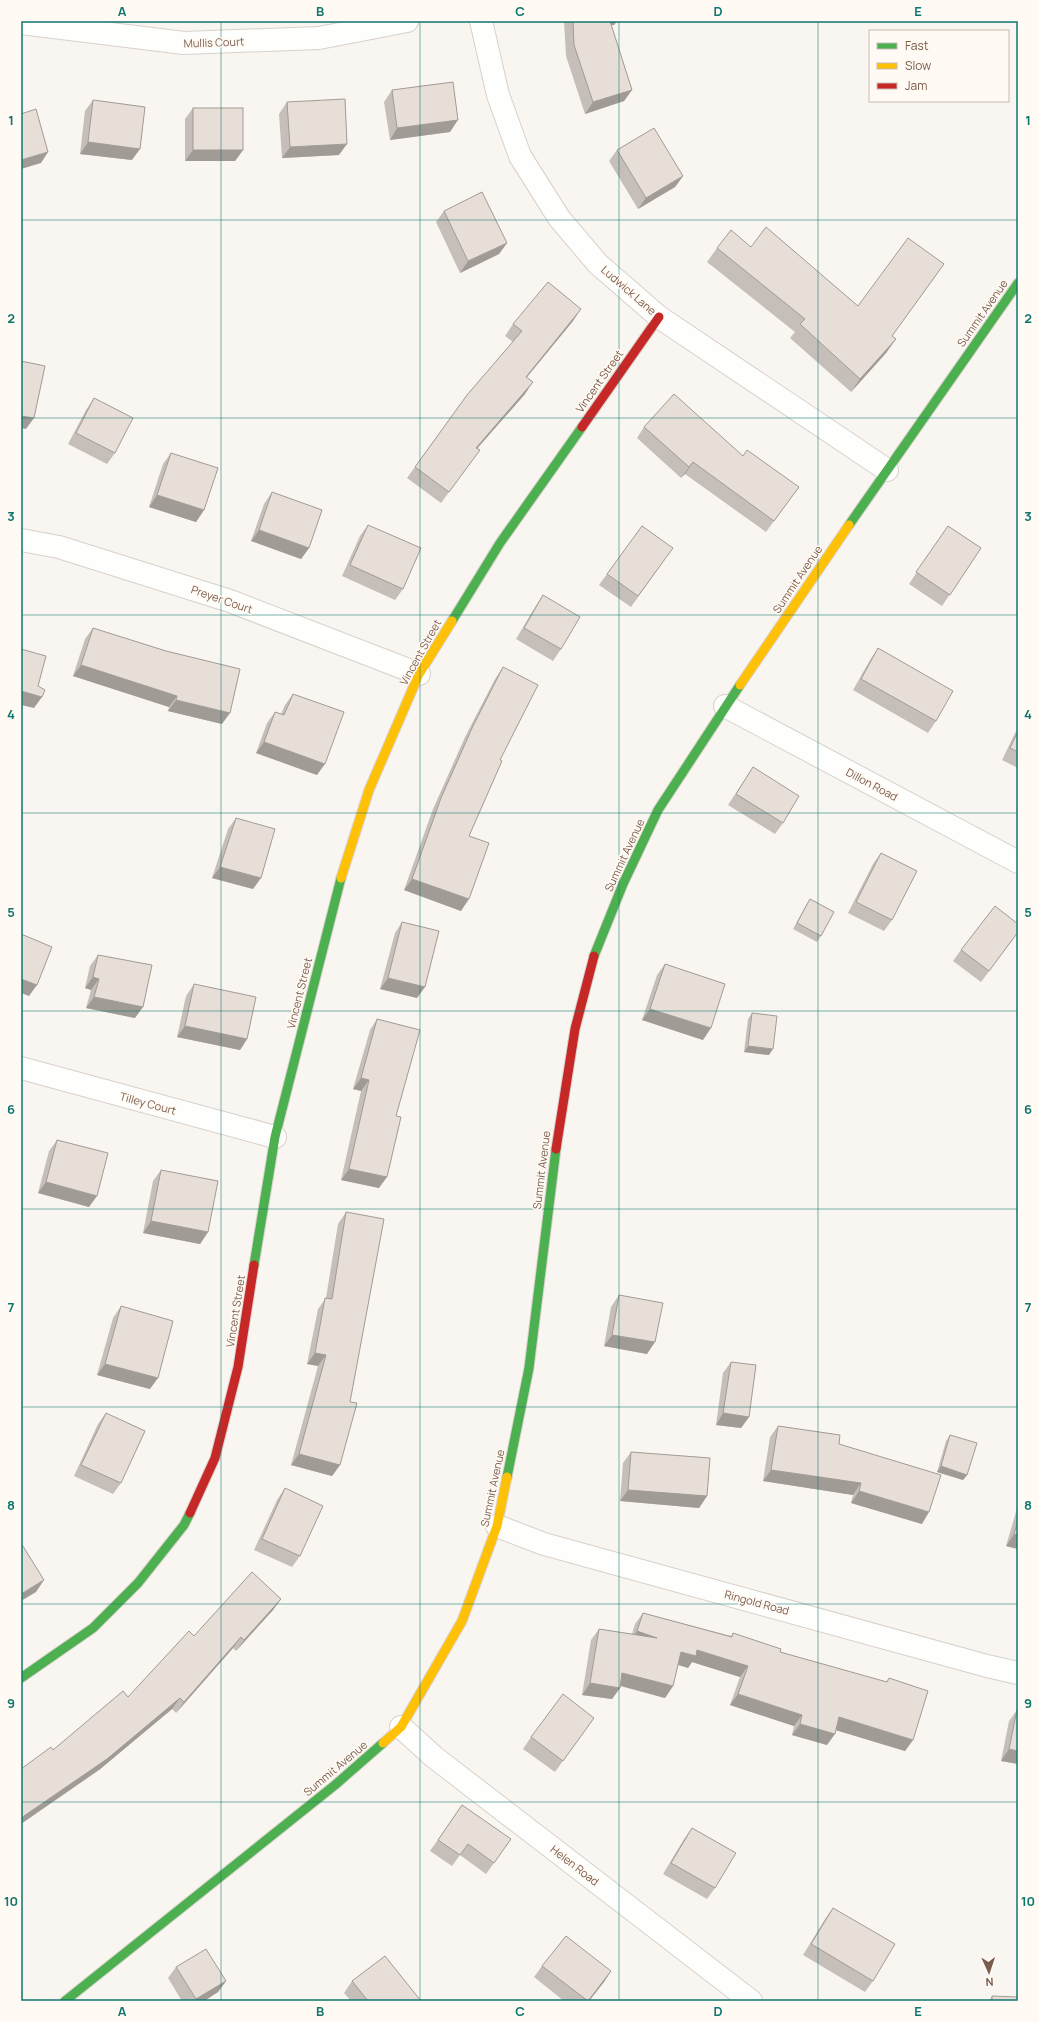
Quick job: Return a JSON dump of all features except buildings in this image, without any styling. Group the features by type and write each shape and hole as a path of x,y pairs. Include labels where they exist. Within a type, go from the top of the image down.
{"main road":[{"name":"Summit Avenue","path":"65,2001 335,1784 401,1727 462,1621 497,1526 529,1368 559,1122 575,1029 596,949 623,884 658,810 725,706 887,470 1018,283"},
{"name":"Vincent Street","path":"21,1678 93,1628 138,1583 184,1525 215,1458 238,1366 275,1137 335,898 369,790 419,674 500,543 659,316"}],"street":[{"name":"Mullis Court","path":"21,23 184,43 319,38 407,21"},
{"name":"Ludwick Lane","path":"481,21 498,95 520,156 559,218 598,264 659,316 887,470"},
{"name":"Preyer Court","path":"21,540 59,548 230,601 419,674"},
{"name":"Dillon Road","path":"725,706 1018,862"},
{"name":"Tilley Court","path":"21,1068 275,1137"},
{"name":"Ringold Road","path":"497,1526 544,1544 988,1666 1018,1672"},
{"name":"Helen Road","path":"401,1727 434,1757 751,2001"}],"traffic: fast":[{"path":"849,525 1018,283"},
{"path":"452,621 500,543 582,427"},
{"path":"594,956 623,884 658,810 740,685"},
{"path":"254,1265 275,1137 341,878"},
{"path":"507,1477 529,1368 556,1149"},
{"path":"21,1678 93,1628 138,1583 184,1525 190,1513"},
{"path":"65,2001 335,1785 383,1743"}],"traffic: slow":[{"path":"740,685 849,525"},
{"path":"341,878 369,790 419,674 452,621"},
{"path":"383,1743 401,1727 462,1621 497,1526 507,1477"}],"traffic: jam":[{"path":"582,427 659,317"},
{"path":"556,1149 575,1029 594,956"},
{"path":"190,1513 215,1458 238,1367 254,1265"}]}
